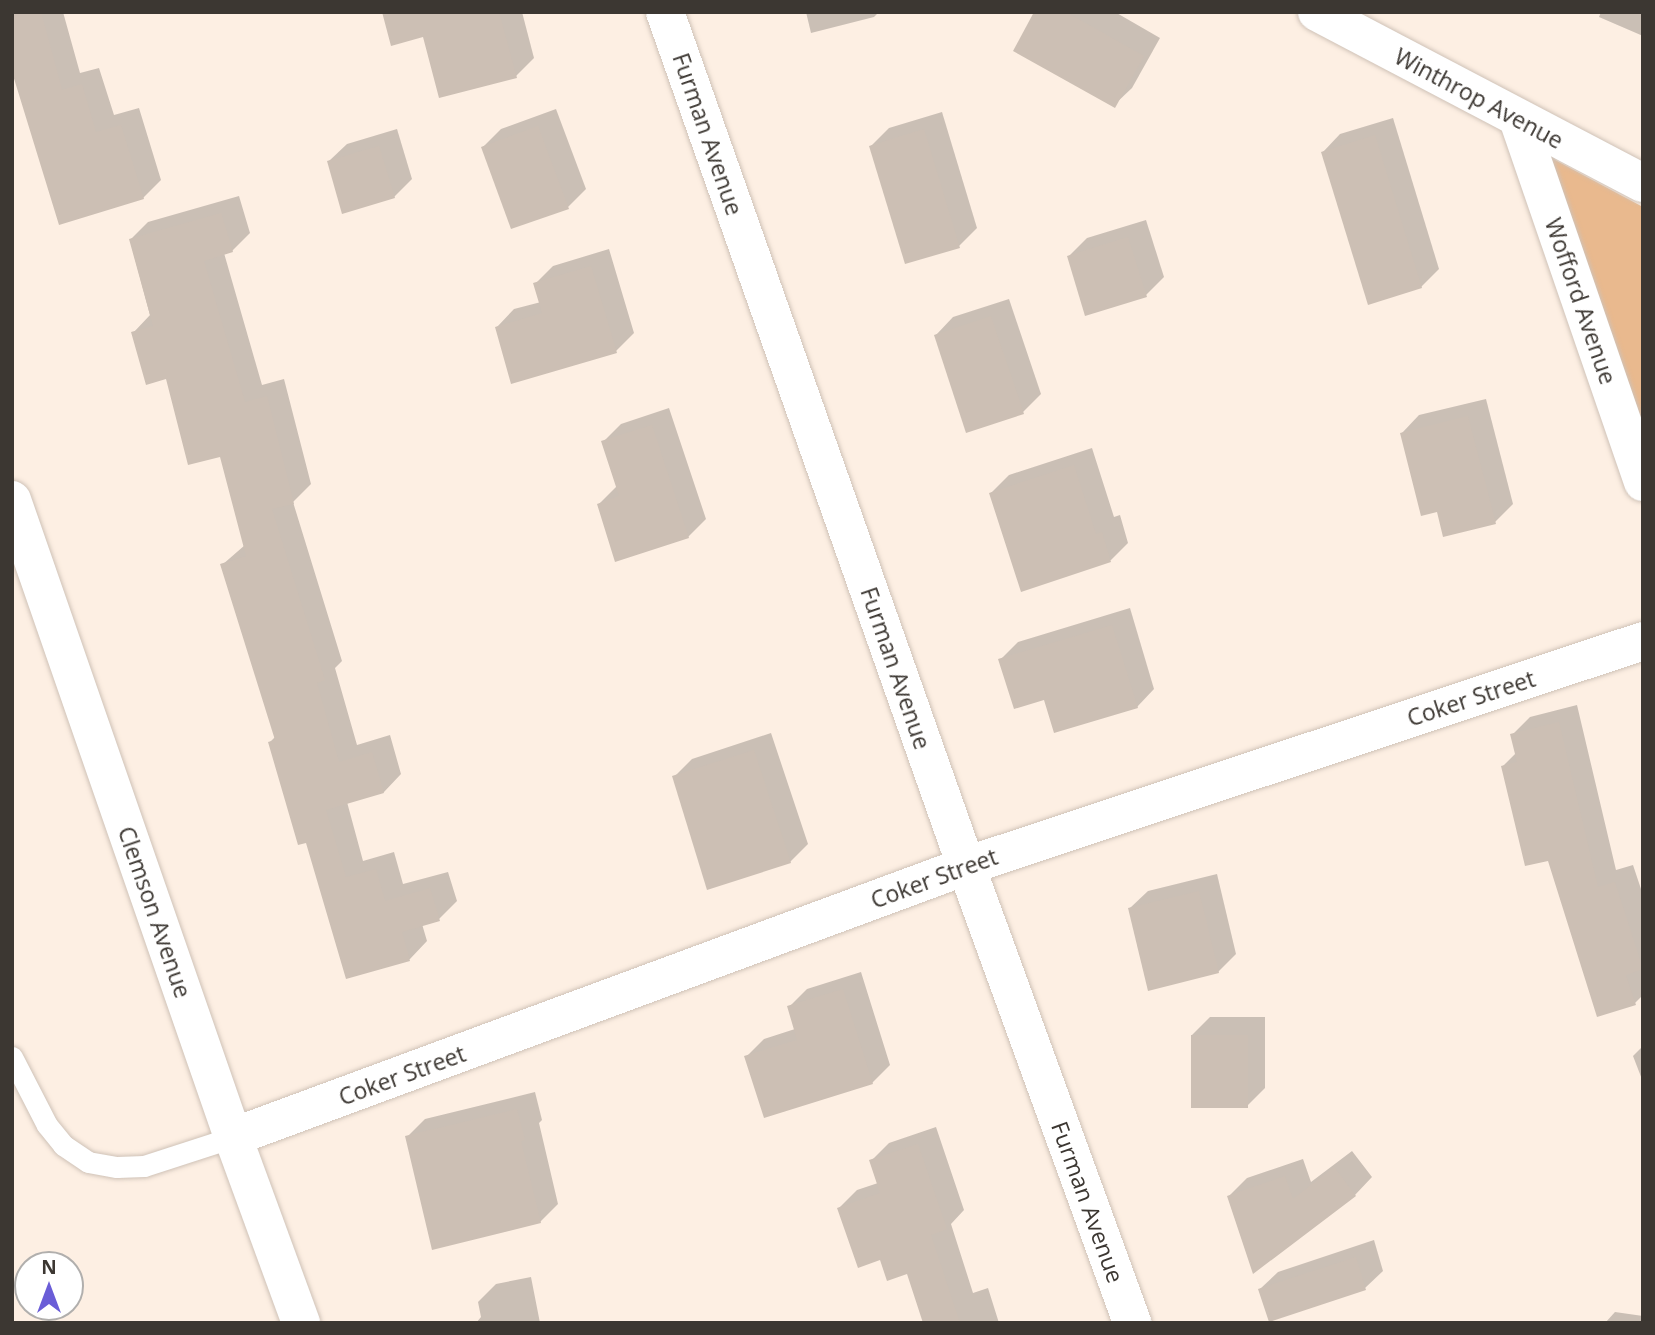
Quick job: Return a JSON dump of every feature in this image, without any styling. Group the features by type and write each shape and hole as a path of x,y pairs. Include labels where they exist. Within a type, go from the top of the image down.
{"street":[{"name":"Furman Avenue","path":"665,12 966,866 1132,1323"},
{"name":"Winthrop Avenue","path":"1317,12 1643,183"},
{"name":"Wofford Avenue","path":"1518,119 1643,482"},
{"name":"Clemson Avenue","path":"12,500 233,1138 301,1323"},
{"name":"Coker Street","path":"233,1138 966,866 1643,641"}],"lane":[{"path":"12,1057 47,1125 63,1145 88,1162 117,1167 144,1166 233,1138"}],"shaded area":[{"path":"1544,154 1643,207 1643,423"}],"building":[{"path":"12,12 41,12 62,90 82,84 96,132 121,125 144,199 59,225 12,72"},
{"path":"382,12 499,12 517,78 439,98 423,37 391,46"},
{"path":"1034,12 1066,12 1144,56 1115,108 1013,51"},
{"path":"538,126 569,209 511,229 481,147"},
{"path":"924,129 960,248 905,264 869,146"},
{"path":"1375,135 1422,288 1368,305 1321,152"},
{"path":"379,146 395,198 342,214 327,161"},
{"path":"221,213 233,252 204,261 245,402 267,396 294,504 272,509 325,680 317,683 339,762 372,752 384,793 326,810 346,877 376,869 385,901 430,888 440,921 402,932 410,961 346,979 306,843 298,845 268,742 275,740 220,564 246,556 220,457 188,465 166,379 146,385 131,332 153,326 129,239"},
{"path":"1128,237 1147,297 1085,316 1067,256"},
{"path":"591,266 617,353 511,384 495,327 542,313 533,283"},
{"path":"991,316 1024,414 966,433 934,335"},
{"path":"1468,416 1496,524 1443,537 1437,512 1421,516 1400,433"},
{"path":"652,425 689,538 615,562 597,504 619,496 601,441"},
{"path":"1074,465 1096,534 1102,532 1111,562 1021,592 989,493"},
{"path":"1112,625 1138,708 1054,733 1044,700 1014,709 998,659"},
{"path":"1559,722 1598,887 1615,882 1643,969 1626,975 1636,1005 1597,1017 1548,861 1525,866 1501,766 1517,762 1510,734"},
{"path":"754,750 791,863 707,890 672,776"},
{"path":"1199,891 1219,973 1148,991 1128,908"},
{"path":"843,989 873,1084 764,1118 744,1056 797,1040 787,1006"},
{"path":"1191,1035 1248,1035 1248,1108 1191,1108"},
{"path":"517,1109 525,1140 521,1141 541,1223 432,1250 405,1136"},
{"path":"918,1144 947,1229 931,1235 960,1323 923,1323 907,1274 887,1281 880,1260 858,1268 837,1208 880,1193 869,1160"},
{"path":"1334,1167 1356,1196 1253,1274 1227,1196 1285,1176 1293,1199"},
{"path":"1356,1257 1366,1290 1269,1322 1258,1289"}]}
